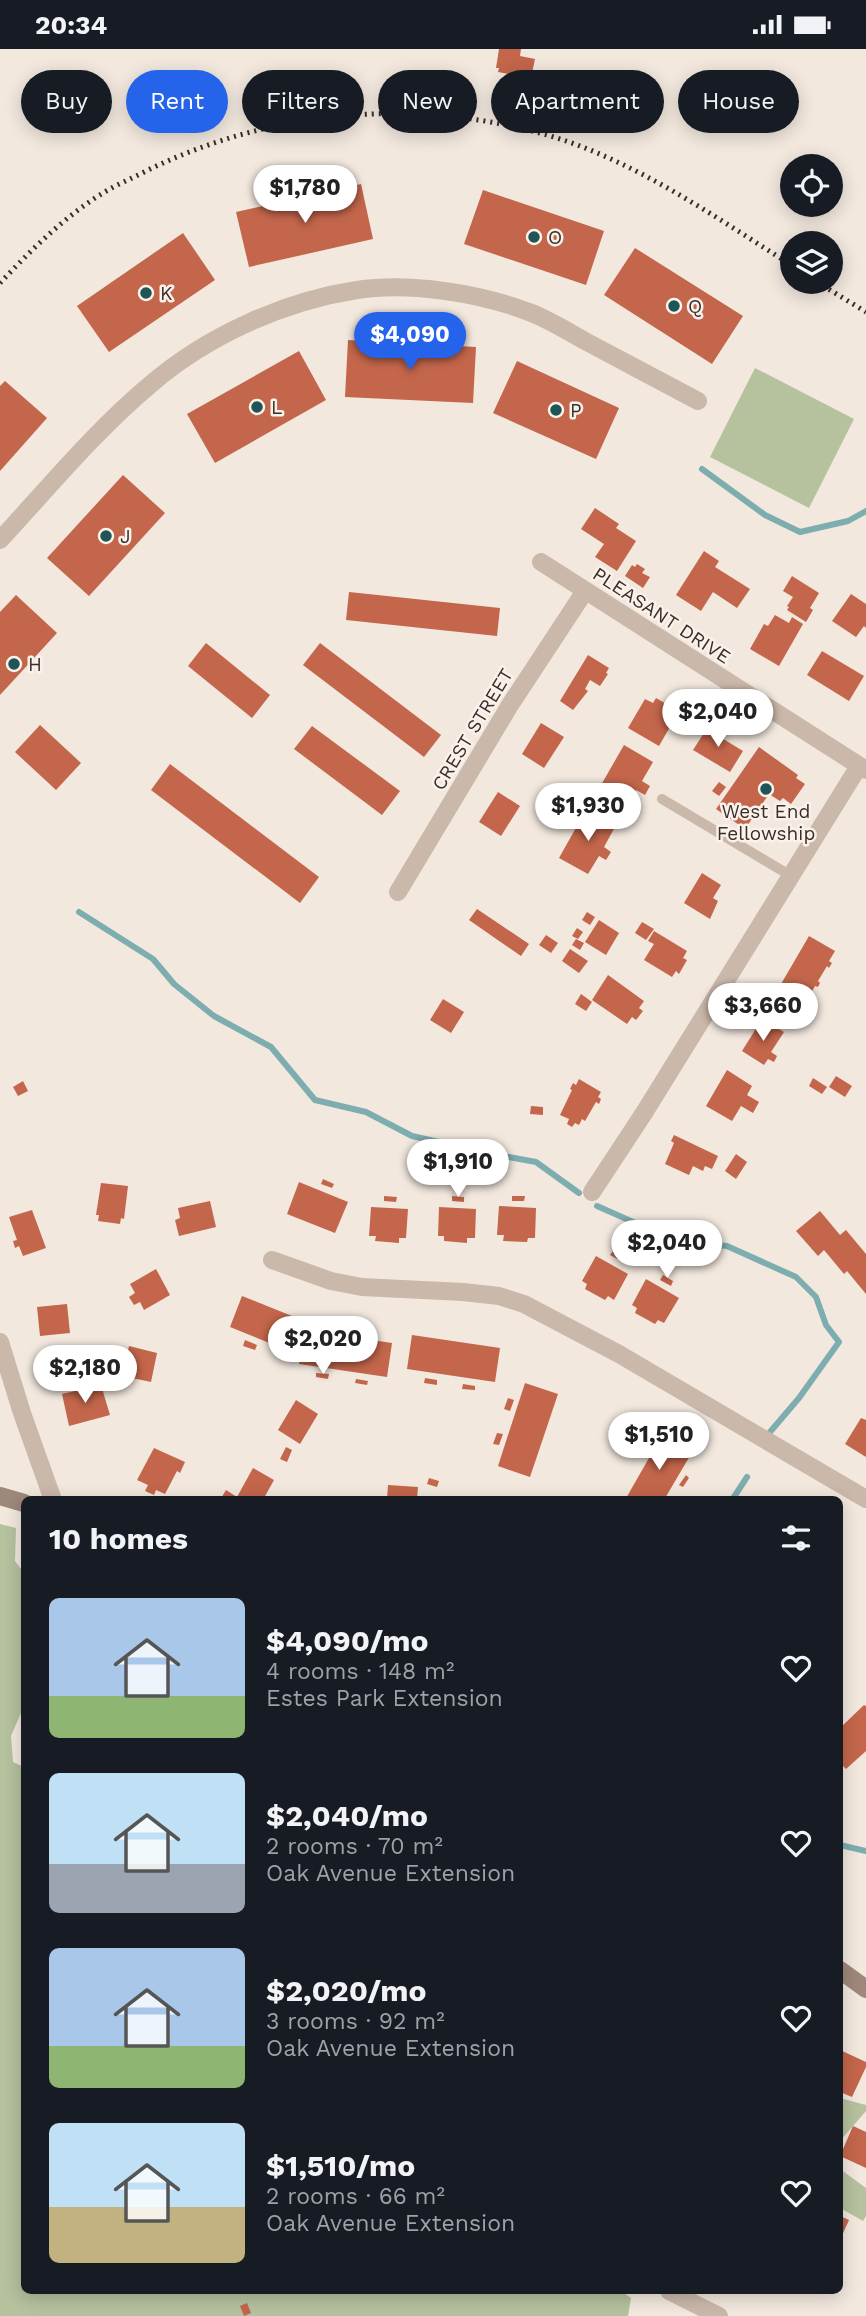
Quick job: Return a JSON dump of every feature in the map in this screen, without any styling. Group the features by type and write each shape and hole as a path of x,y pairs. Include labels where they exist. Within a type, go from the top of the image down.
{"main road":[{"path":"0,1496 21,1502"},
{"path":"843,1972 866,1989"}],"street":[{"path":"0,540 115,416 153,382 182,361 236,330 318,298 345,292 401,288 488,299 531,312 698,401"},
{"name":"PLEASANT DRIVE","path":"541,562 862,768"},
{"name":"CREST STREET","path":"398,891 510,705 585,591"},
{"path":"592,1192 862,768"},
{"path":"272,1260 331,1281 362,1287 463,1292 499,1296 524,1304 619,1354 866,1499"},
{"path":"0,1342 52,1496"},
{"path":"675,2294 719,2316"}],"lane":[{"path":"662,799 791,876"}],"green space":[{"path":"755,368 854,419 809,508 710,457"},
{"path":"0,1524 16,1528 15,1561 21,1569 21,1713 11,1736 13,1762 21,1766 21,2294 625,2294 631,2298 628,2316 0,2316"},
{"path":"843,2099 866,2105 866,2111 843,2138"},
{"path":"843,2171 866,2188 866,2216 863,2221 843,2210"}],"building":[{"path":"499,49 521,49 520,56 535,59 533,70 496,68"},
{"path":"361,184 373,239 249,267 236,212"},
{"name":"O","path":"483,190 604,231 586,285 464,244"},
{"name":"K","path":"183,233 215,280 109,352 77,306"},
{"name":"Q","path":"635,248 743,316 712,364 604,295"},
{"path":"348,340 476,347 473,403 345,397"},
{"name":"L","path":"299,351 326,400 215,463 187,414"},
{"name":"P","path":"517,361 619,408 596,459 493,413"},
{"path":"5,381 47,418 0,471 0,386"},
{"name":"J","path":"123,475 165,513 89,596 47,558"},
{"path":"595,508 619,524 616,528 636,541 617,571 595,557 604,544 581,529"},
{"path":"704,551 719,561 715,567 750,589 737,608 713,592 701,611 676,595"},
{"path":"637,564 645,569 642,573 650,577 643,588 625,576 632,565 635,567"},
{"path":"792,576 819,593 806,622 787,610 793,597 783,591"},
{"path":"349,592 500,608 497,636 346,620"},
{"path":"851,594 866,604 866,628 864,626 856,637 832,621"},
{"name":"H","path":"16,595 57,633 0,695 0,612"},
{"path":"775,615 789,623 792,617 803,624 779,666 750,649 764,624 768,626"},
{"path":"206,643 270,695 252,718 188,666"},
{"path":"320,643 441,735 424,757 303,665"},
{"path":"822,651 864,676 849,701 807,675"},
{"path":"588,655 609,668 606,673 608,674 600,686 590,680 585,689 588,691 573,710 560,701"},
{"path":"656,698 670,706 666,713 675,718 659,746 628,728 645,699 653,703"},
{"path":"541,723 564,737 544,768 522,754"},
{"path":"40,725 81,763 56,790 15,752"},
{"path":"709,725 722,733 720,737 743,751 730,772 693,750"},
{"path":"312,726 400,791 382,815 294,749"},
{"path":"624,745 653,762 642,781 650,786 645,795 636,790 625,809 597,792"},
{"name":"West End Fellowship","path":"759,747 798,775 796,778 805,784 791,804 783,798 780,801 769,794 745,829 716,809"},
{"path":"170,764 319,877 300,903 151,790"},
{"path":"719,782 726,787 719,796 712,791"},
{"path":"498,792 520,806 501,836 479,822"},
{"path":"586,810 615,827 604,847 611,852 606,860 599,856 588,874 559,858"},
{"path":"702,873 721,885 713,898 718,901 710,919 684,903"},
{"path":"477,909 529,944 521,956 469,920"},
{"path":"587,912 595,917 590,925 582,920"},
{"path":"599,920 619,933 606,955 585,942"},
{"path":"642,922 654,929 646,940 635,933"},
{"path":"577,928 583,932 578,939 572,936"},
{"path":"654,931 687,951 683,958 687,960 679,974 676,971 672,977 644,960 654,944 648,941"},
{"path":"546,935 558,943 551,953 539,945"},
{"path":"809,936 835,951 829,961 832,963 829,968 827,966 818,981 818,987 815,986 797,1018 770,1003"},
{"path":"576,939 584,943 580,950 572,945"},
{"path":"570,949 588,961 579,973 562,961"},
{"path":"608,975 644,1001 639,1008 643,1011 636,1020 632,1017 627,1024 592,1000"},
{"path":"581,994 592,1002 586,1011 575,1004"},
{"path":"443,999 464,1012 451,1033 430,1020"},
{"path":"762,1019 784,1032 771,1052 777,1056 774,1062 768,1059 764,1065 742,1051"},
{"path":"727,1070 752,1086 747,1095 759,1102 753,1113 741,1106 732,1121 706,1106"},
{"path":"836,1076 852,1086 845,1097 829,1087"},
{"path":"813,1078 827,1087 822,1094 809,1086"},
{"path":"579,1079 601,1092 598,1097 601,1099 599,1104 596,1102 585,1121 582,1119 579,1125 575,1123 572,1127 567,1124 569,1119 560,1115 573,1083 576,1085"},
{"path":"23,1081 28,1091 18,1096 13,1087"},
{"path":"531,1106 543,1107 543,1115 530,1114"},
{"path":"674,1135 718,1156 712,1169 705,1166 703,1171 693,1166 689,1175 665,1164 674,1143 671,1141"},
{"path":"736,1154 747,1162 736,1179 725,1171"},
{"path":"323,1179 334,1184 332,1188 321,1184"},
{"path":"299,1182 348,1202 335,1233 287,1214"},
{"path":"101,1183 128,1186 124,1219 121,1218 120,1224 98,1221 99,1215 96,1215"},
{"path":"384,1196 397,1197 396,1202 384,1201"},
{"path":"452,1196 464,1197 464,1202 452,1201"},
{"path":"512,1196 525,1196 524,1201 512,1201"},
{"path":"210,1201 216,1227 179,1236 175,1220 180,1218 178,1208"},
{"path":"499,1206 536,1208 535,1238 528,1238 527,1242 503,1241 504,1235 497,1235"},
{"path":"371,1207 408,1209 406,1238 399,1238 399,1243 375,1241 376,1236 369,1236"},
{"path":"439,1207 476,1209 475,1238 467,1238 467,1243 444,1241 444,1236 438,1236"},
{"path":"32,1210 46,1248 23,1256 19,1246 15,1248 13,1241 17,1240 9,1217"},
{"path":"820,1211 840,1235 846,1230 866,1254 866,1294 847,1271 844,1274 824,1250 818,1256 796,1231"},
{"path":"613,1251 623,1257 621,1261 610,1255"},
{"path":"596,1256 628,1274 614,1300 608,1296 605,1300 585,1289 587,1284 582,1281"},
{"path":"156,1269 170,1295 144,1310 140,1302 134,1305 129,1297 135,1293 130,1284"},
{"path":"663,1275 673,1281 671,1286 660,1280"},
{"path":"646,1279 679,1298 664,1323 658,1320 655,1324 635,1313 637,1308 632,1305"},
{"path":"242,1296 292,1316 279,1347 230,1327"},
{"path":"67,1304 70,1333 40,1336 37,1307"},
{"path":"304,1330 392,1343 387,1377 299,1364"},
{"path":"412,1335 500,1348 495,1382 407,1369"},
{"path":"245,1340 257,1345 255,1350 243,1346"},
{"path":"129,1346 157,1353 151,1382 123,1376 125,1365 118,1363 121,1354 127,1355"},
{"path":"316,1373 329,1374 328,1379 316,1377"},
{"path":"425,1378 437,1380 437,1385 424,1383"},
{"path":"356,1379 368,1381 367,1385 355,1383"},
{"path":"525,1383 558,1394 530,1477 498,1466"},
{"path":"463,1384 475,1386 475,1390 462,1389"},
{"path":"101,1385 110,1415 69,1426 62,1394"},
{"path":"508,1398 514,1400 510,1411 504,1409"},
{"path":"296,1400 318,1414 300,1444 278,1430"},
{"path":"861,1418 866,1420 866,1457 845,1444"},
{"path":"497,1433 503,1434 499,1445 493,1444"},
{"path":"661,1437 691,1454 666,1496 627,1496"},
{"path":"286,1447 292,1450 287,1462 280,1459"},
{"path":"154,1448 185,1462 165,1494 156,1490 154,1495 145,1491 148,1485 137,1480"},
{"path":"253,1468 274,1480 265,1496 238,1496"},
{"path":"686,1475 689,1478 683,1487 679,1485"},
{"path":"429,1478 439,1481 437,1487 427,1484"},
{"path":"388,1485 418,1487 417,1496 387,1496"},
{"path":"226,1490 235,1496 222,1496"},
{"path":"866,1706 866,1751 846,1769 843,1766 843,1725"},
{"path":"843,2051 866,2062 852,2097 843,2093"},
{"path":"853,2126 866,2132 866,2168 843,2157 843,2149"},
{"path":"843,2217 849,2220 843,2233"},
{"path":"247,2303 251,2313 244,2316 240,2306"}],"waterway":[{"path":"702,469 765,515 800,532 848,521 866,511"},
{"path":"79,912 153,959 174,984 214,1016 271,1047 315,1100 366,1112 412,1136 536,1162 579,1193"},
{"path":"597,1206 676,1241 727,1246 796,1277 816,1297 826,1325 839,1342 799,1398 770,1432"},
{"path":"735,1496 747,1477"},
{"path":"843,1846 866,1851"}],"railway":[{"path":"0,283 78,210 108,190 146,171 194,150 244,134 296,122 348,115 453,117 505,125 557,138 588,149 649,178 780,258"},
{"path":"837,294 866,312"}],"place":[{"name":"O","path":"534,237"},
{"name":"K","path":"146,293"},
{"name":"Q","path":"674,306"},
{"name":"L","path":"257,407"},
{"name":"P","path":"556,410"},
{"name":"J","path":"106,536"},
{"name":"H","path":"14,664"},
{"name":"West End Fellowship","path":"766,789"}]}
